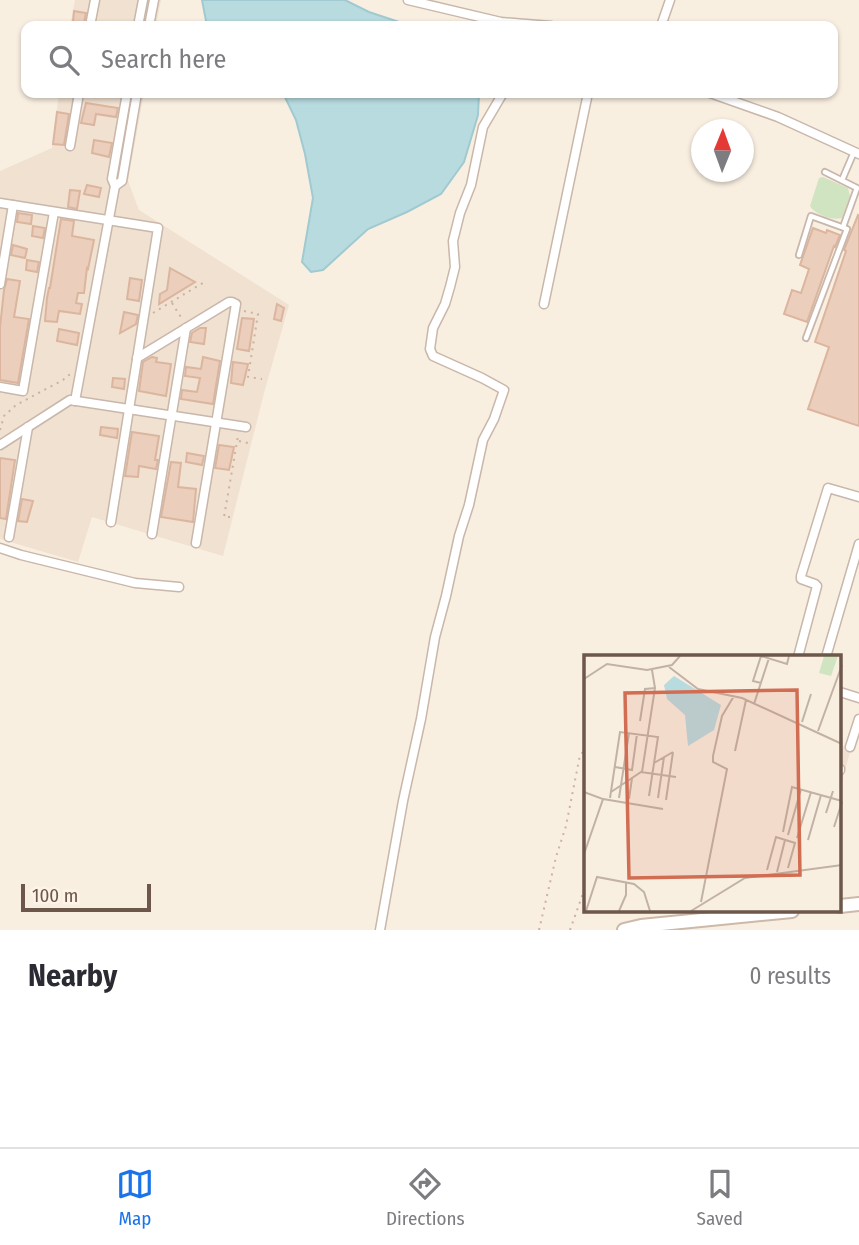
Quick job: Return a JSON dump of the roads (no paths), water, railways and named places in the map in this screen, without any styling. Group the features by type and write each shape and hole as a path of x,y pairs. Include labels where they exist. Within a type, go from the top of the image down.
{"street":[{"path":"91,21 95,0"},
{"path":"139,21 143,0"},
{"path":"150,21 154,0"},
{"path":"408,0 497,21"},
{"path":"663,21 670,0"},
{"path":"70,146 78,98"},
{"path":"75,401 115,186 112,179 126,98"},
{"path":"115,186 122,181 136,98"},
{"path":"380,930 402,801 421,719 435,637 459,536 470,505 482,440 494,419 504,390 433,356 430,349 433,328 450,288 455,267 453,240 471,185 483,127 500,98"},
{"path":"544,304 587,98"},
{"path":"724,98 778,117 857,153"},
{"path":"0,203 158,229 111,522"},
{"path":"0,284 13,205"},
{"path":"0,387 23,391 54,212"},
{"path":"137,358 229,302 236,304 196,543"},
{"path":"152,534 187,328"},
{"path":"0,445 70,400 246,427"},
{"path":"9,537 28,427"},
{"path":"799,655 817,586 801,579 801,576 828,488 859,497"},
{"path":"827,655 859,544"},
{"path":"0,548 135,583 179,587"},
{"path":"842,693 859,698"},
{"path":"850,747 859,719"},
{"path":"624,930 770,912"}],"lane":[{"path":"842,180 857,153"},
{"path":"825,172 857,188 843,227"},
{"path":"799,255 811,216 847,229 806,338"}],"water":[{"path":"202,0 345,0 396,21 206,21"},
{"path":"285,98 479,98 478,115 464,162 441,194 368,229 323,270 311,272 302,262 313,198 296,120"}]}
